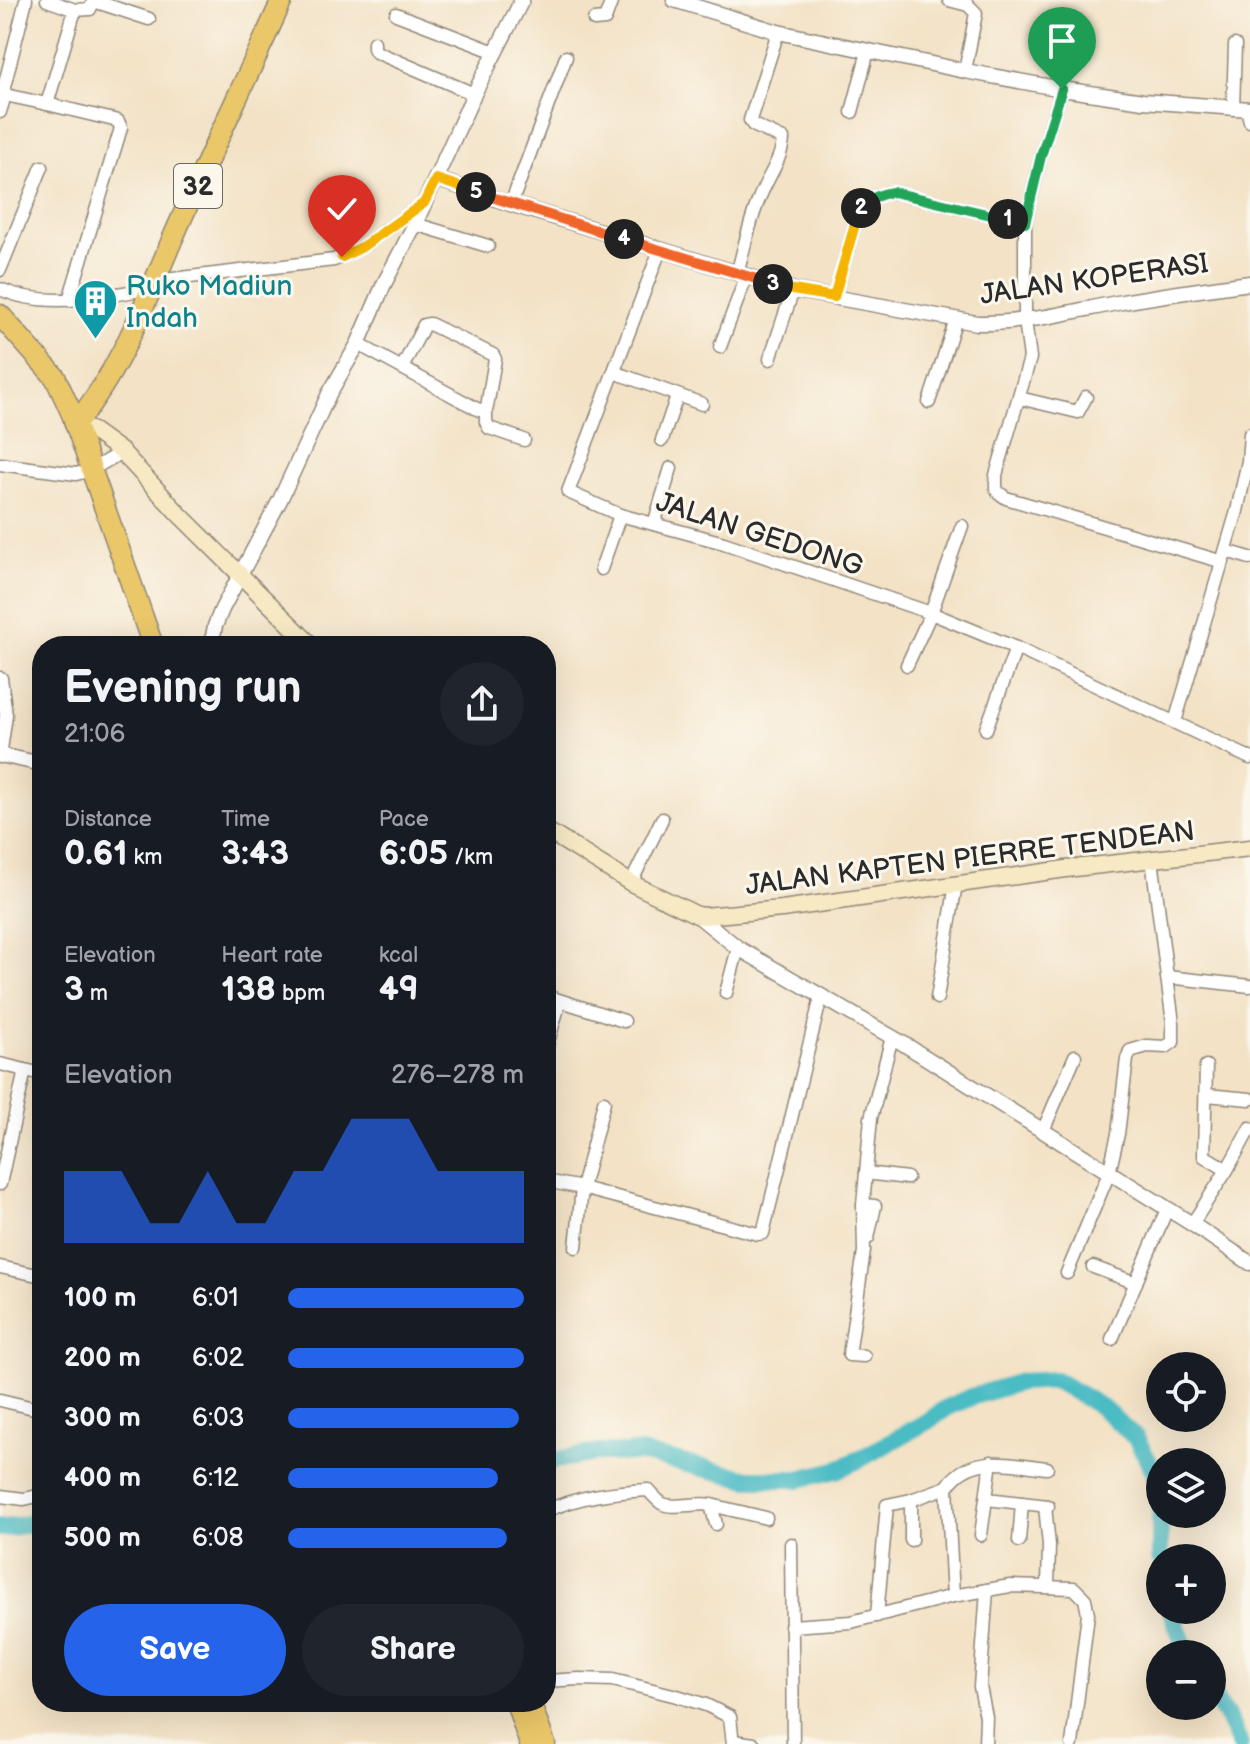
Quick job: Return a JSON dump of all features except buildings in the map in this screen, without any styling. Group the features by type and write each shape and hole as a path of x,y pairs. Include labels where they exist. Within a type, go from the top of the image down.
{"highway":[{"name":"32","path":"75,424 93,403 112,372 282,0"},
{"path":"0,315 54,384 75,424 149,636"},
{"path":"0,331 54,384"},
{"path":"519,1712 530,1744"},
{"path":"534,1712 545,1744"}],"main road":[{"path":"75,424 93,431 122,452 178,513 302,636"},
{"path":"556,836 631,883 697,915"},
{"name":"JALAN KAPTEN PIERRE TENDEAN","path":"697,915 782,909 1250,848"}],"street":[{"path":"0,112 26,0"},
{"path":"47,0 75,10 90,9 94,0 149,19"},
{"path":"213,636 222,609 280,500 329,394 358,344 474,94 522,0"},
{"path":"594,20 605,19 612,0"},
{"path":"674,0 778,32 965,71 1143,101 1245,112 1235,45"},
{"path":"949,0 964,3 976,13 965,71"},
{"path":"47,104 75,10"},
{"path":"396,14 495,52"},
{"path":"720,347 742,276 758,200 783,143 783,139 753,125 750,120 778,32"},
{"path":"374,42 376,52 474,94"},
{"path":"852,112 868,51"},
{"path":"511,204 566,57"},
{"path":"3,89 47,104 118,121 121,128 69,300"},
{"path":"1062,89 1041,156 1025,223 1025,320 1030,358 996,475 996,488 1006,498 1224,556 1250,558"},
{"path":"0,270 42,167"},
{"name":"JALAN KOPERASI","path":"436,179 793,290 977,323 1025,320 1250,283"},
{"path":"834,297 862,205 882,194 893,192 1025,223"},
{"path":"0,289 28,298 69,300 334,260 362,247 424,203"},
{"path":"415,224 488,246"},
{"name":"JALAN GEDONG","path":"660,250 568,492 620,515 724,543 931,613 1016,648 1250,758"},
{"path":"770,359 793,290"},
{"path":"929,402 956,319"},
{"path":"402,368 424,325 430,324 495,357 486,422 489,428 524,440"},
{"path":"358,344 479,410 486,409"},
{"path":"614,372 702,404"},
{"path":"662,440 677,396"},
{"path":"1019,398 1078,412 1086,397"},
{"path":"1175,722 1246,488 1250,434"},
{"path":"0,464 74,474 91,470 122,452"},
{"path":"654,524 671,468"},
{"path":"601,569 620,515"},
{"path":"907,665 931,613 962,526"},
{"path":"986,729 1016,648"},
{"path":"1,678 6,715 0,756 32,762"},
{"path":"631,883 662,819"},
{"path":"1067,1273 1109,1173 1130,1051 1147,1046 1166,1047 1173,1042 1152,859"},
{"path":"937,998 956,884"},
{"path":"697,915 738,948 892,1037 1250,1263"},
{"path":"726,993 738,948"},
{"path":"1167,977 1250,986"},
{"path":"556,1183 763,1233 821,997"},
{"path":"556,1000 624,1021"},
{"path":"556,1015 560,1001"},
{"path":"864,1356 849,1355 864,1251 875,1206 863,1205 871,1118 892,1037"},
{"path":"1043,1131 1075,1056"},
{"path":"0,1064 32,1072"},
{"path":"1206,1066 1204,1156 1227,1170"},
{"path":"0,1184 25,1070"},
{"path":"1206,1095 1250,1099"},
{"path":"576,1247 582,1188 604,1102"},
{"path":"1192,1224 1250,1128"},
{"path":"866,1173 907,1178"},
{"path":"1112,1339 1167,1209"},
{"path":"0,1267 32,1274"},
{"path":"1093,1267 1136,1283"},
{"path":"0,1400 32,1408"},
{"path":"981,1535 991,1462"},
{"path":"877,1616 887,1505 947,1487 955,1476 969,1467 991,1462 1047,1468"},
{"path":"947,1487 953,1596"},
{"path":"556,1508 586,1497 648,1490 663,1504 673,1506 700,1502 766,1518"},
{"path":"0,1496 32,1497"},
{"path":"987,1499 1046,1506 1048,1587"},
{"path":"911,1500 911,1540"},
{"path":"1019,1541 1022,1503"},
{"path":"711,1505 716,1524"},
{"path":"791,1544 793,1744"},
{"path":"791,1626 851,1622 953,1596 1010,1586 1074,1588 1085,1599 1088,1614 1072,1744"},
{"path":"985,1744 986,1717 980,1687 987,1590"},
{"path":"556,1680 613,1680 706,1705 730,1717 733,1743 754,1744"}],"waterway":[{"path":"556,1460 596,1453 641,1453 749,1479 799,1479 836,1470 860,1459 948,1407 974,1396 1020,1382 1055,1380 1101,1407 1136,1438 1154,1471 1160,1499 1160,1544"},
{"path":"0,1528 32,1523"},
{"path":"1176,1624 1182,1640"},
{"path":"1226,1715 1240,1744"}],"place":[{"name":"Ruko Madiun Indah","path":"95,340"}],"route":[{"path":"342,257 362,247 424,203 436,179 737,274 793,290 834,297 862,205 882,194 893,192 1025,223 1041,156 1062,89"}]}
